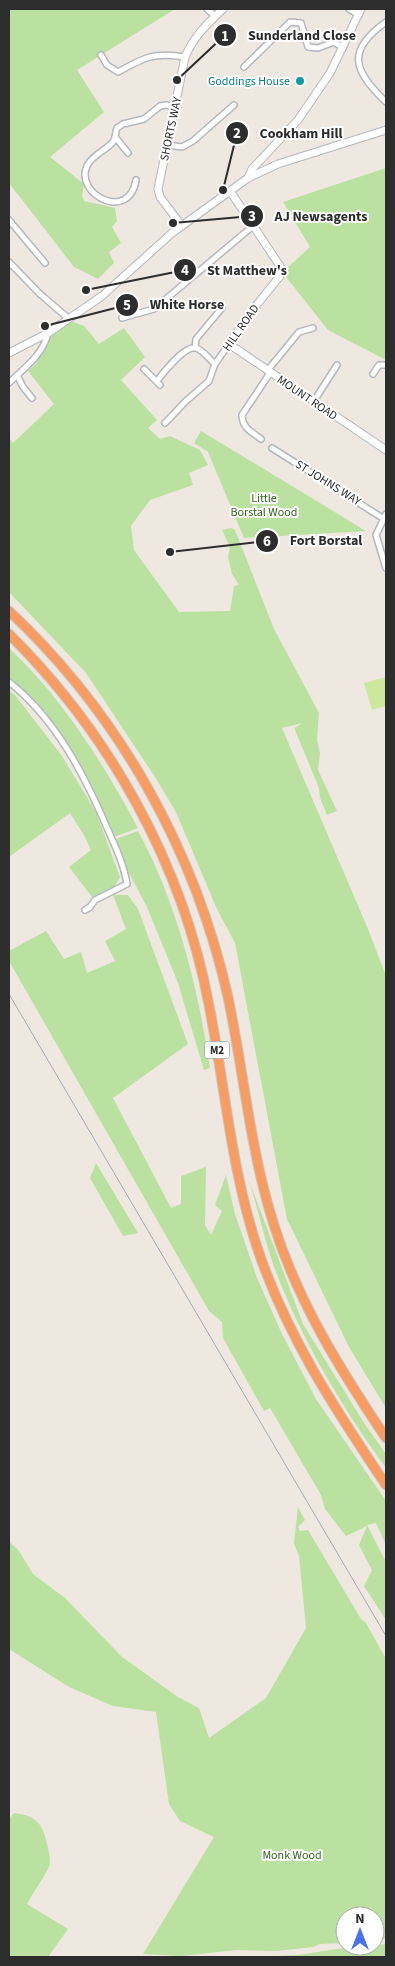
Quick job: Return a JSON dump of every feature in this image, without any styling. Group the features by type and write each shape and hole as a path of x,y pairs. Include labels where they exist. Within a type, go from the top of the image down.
{"highway":[{"name":"M2","path":"9,611 69,674 110,727 147,786 177,844 200,900 217,954 233,1022 254,1151 274,1227 315,1322 348,1381 386,1438"},
{"name":"M2","path":"9,634 45,672 86,723 130,792 160,852 185,914 204,981 214,1030 236,1167 258,1250 278,1303 301,1352 329,1399 386,1485"}],"street":[{"path":"208,9 215,16"},
{"name":"SHORTS WAY","path":"182,226 158,193 167,145 185,57 192,41 201,29 223,9"},
{"path":"248,178 252,170 298,120 330,74 360,12 349,9"},
{"path":"244,67 290,22 301,22 308,47 318,48 334,42 343,48"},
{"path":"386,22 370,34 364,42 359,61 360,70 365,81 386,102"},
{"path":"101,54 107,65 118,72 156,54 185,57"},
{"path":"167,145 182,147 193,141 234,105"},
{"path":"136,180 135,188 127,197 120,201 110,202 101,199 88,185 85,174 87,166 92,159 112,144 116,138 117,128 123,124 144,118 160,106 175,107"},
{"path":"9,353 48,333 102,296 182,226 248,178 278,164 386,130"},
{"path":"116,138 128,152"},
{"path":"122,318 154,309 253,226 230,191"},
{"path":"9,220 45,263"},
{"name":"HILL ROAD","path":"165,423 186,401 202,389 211,377 215,364 251,312 280,276 281,269 253,226"},
{"path":"9,262 40,294 68,318"},
{"path":"195,348 196,338 222,308"},
{"path":"261,439 245,428 242,422 242,415 268,372 299,332 313,328"},
{"path":"9,383 33,361 46,342 48,333"},
{"name":"MOUNT ROAD","path":"229,344 386,450"},
{"path":"195,348 215,364"},
{"path":"144,369 158,383 168,366 186,351 195,348"},
{"path":"314,401 337,365"},
{"path":"373,374 379,365 386,365"},
{"path":"17,376 32,398"},
{"name":"ST JOHNS WAY","path":"272,448 385,516"},
{"path":"385,516 376,535 386,568"},
{"path":"9,682 40,712 67,749 91,791 121,861 127,884 95,900 85,910"}],"green space":[{"path":"9,9 175,9 77,70 104,112 50,157 84,184 82,196 84,201 115,208 117,221 112,227 121,243 109,252 114,263 98,279 74,267 9,183"},
{"path":"386,168 386,360 328,330 286,277 285,270 310,247 283,202"},
{"path":"71,321 84,326 99,344 124,328 145,357 121,380 157,420 148,428 160,439 170,436 200,450 208,465 189,473 193,485 150,500 131,526 134,550 179,612 230,611 234,586 239,585 232,574 228,557 230,547 222,530 231,528 235,530 274,629 319,713 317,740 320,753 318,770 337,811 327,815 320,798 319,788 295,730 302,723 282,728 368,929 386,976 386,1408 349,1347 287,1219 235,943 216,907 176,812 86,673 9,592 9,438 13,443 54,404 28,371 36,364 52,333"},
{"name":"Little Borstal Wood","path":"201,431 366,531 244,538 208,452 194,443"},
{"path":"9,648 47,689 81,733 111,780 138,828 114,837 96,795 72,750 42,709 26,692 9,679"},
{"path":"386,677 386,706 372,710 364,683"},
{"path":"9,690 15,695 62,756 96,812 120,877 115,886 92,897 69,867 91,850 70,813 9,857"},
{"path":"138,831 164,887 184,946 199,1007 210,1068 204,1070 178,983 147,907 127,869 116,839"},
{"path":"113,895 128,895 138,909 188,1044 113,1098 171,1208 181,1204 181,1176 206,1167 205,1225 211,1235 222,1211 215,1205 226,1175 235,1214 257,1278 282,1334 316,1399 386,1501 386,1545 376,1523 367,1525 386,1562 386,1620 364,1586 372,1570 359,1545 367,1526 346,1536 325,1509 321,1495 270,1408 264,1411 223,1338 222,1322 209,1311 9,961 9,951 46,931 64,959 81,952 87,973 115,961 105,941 126,929"},
{"path":"96,1163 138,1233 123,1236 90,1178"},
{"path":"250,1183 303,1324 364,1423 386,1454 386,1468 353,1420 323,1370 296,1318 273,1264"},
{"name":"Monk Wood","path":"298,1507 305,1520 298,1527 300,1531 308,1530 361,1619 366,1623 386,1659 386,1938 385,1906 335,1906 335,1943 277,1951 236,1950 182,1956 143,1954 214,1837 180,1821 169,1804 156,1712 113,1706 69,1687 9,1649 9,1541 19,1551 33,1574 65,1598 122,1657 178,1697 199,1708 209,1738 266,1698 306,1628 299,1556 294,1543"},
{"path":"14,1813 29,1816 42,1828 50,1862 49,1867 27,1904 68,1929 48,1957 9,1957 9,1819"},
{"path":"385,1944 386,1957 253,1957 298,1955 335,1949 335,1956 385,1956"}],"railway":[{"path":"9,994 386,1636"}],"place":[{"name":"Sunderland Close","path":"177,80"},
{"name":"Goddings House","path":"300,81"},
{"name":"Cookham Hill","path":"223,190"},
{"name":"AJ Newsagents","path":"173,223"},
{"name":"St Matthew's","path":"86,290"},
{"name":"White Horse","path":"45,326"},
{"name":"Fort Borstal","path":"170,552"}]}
